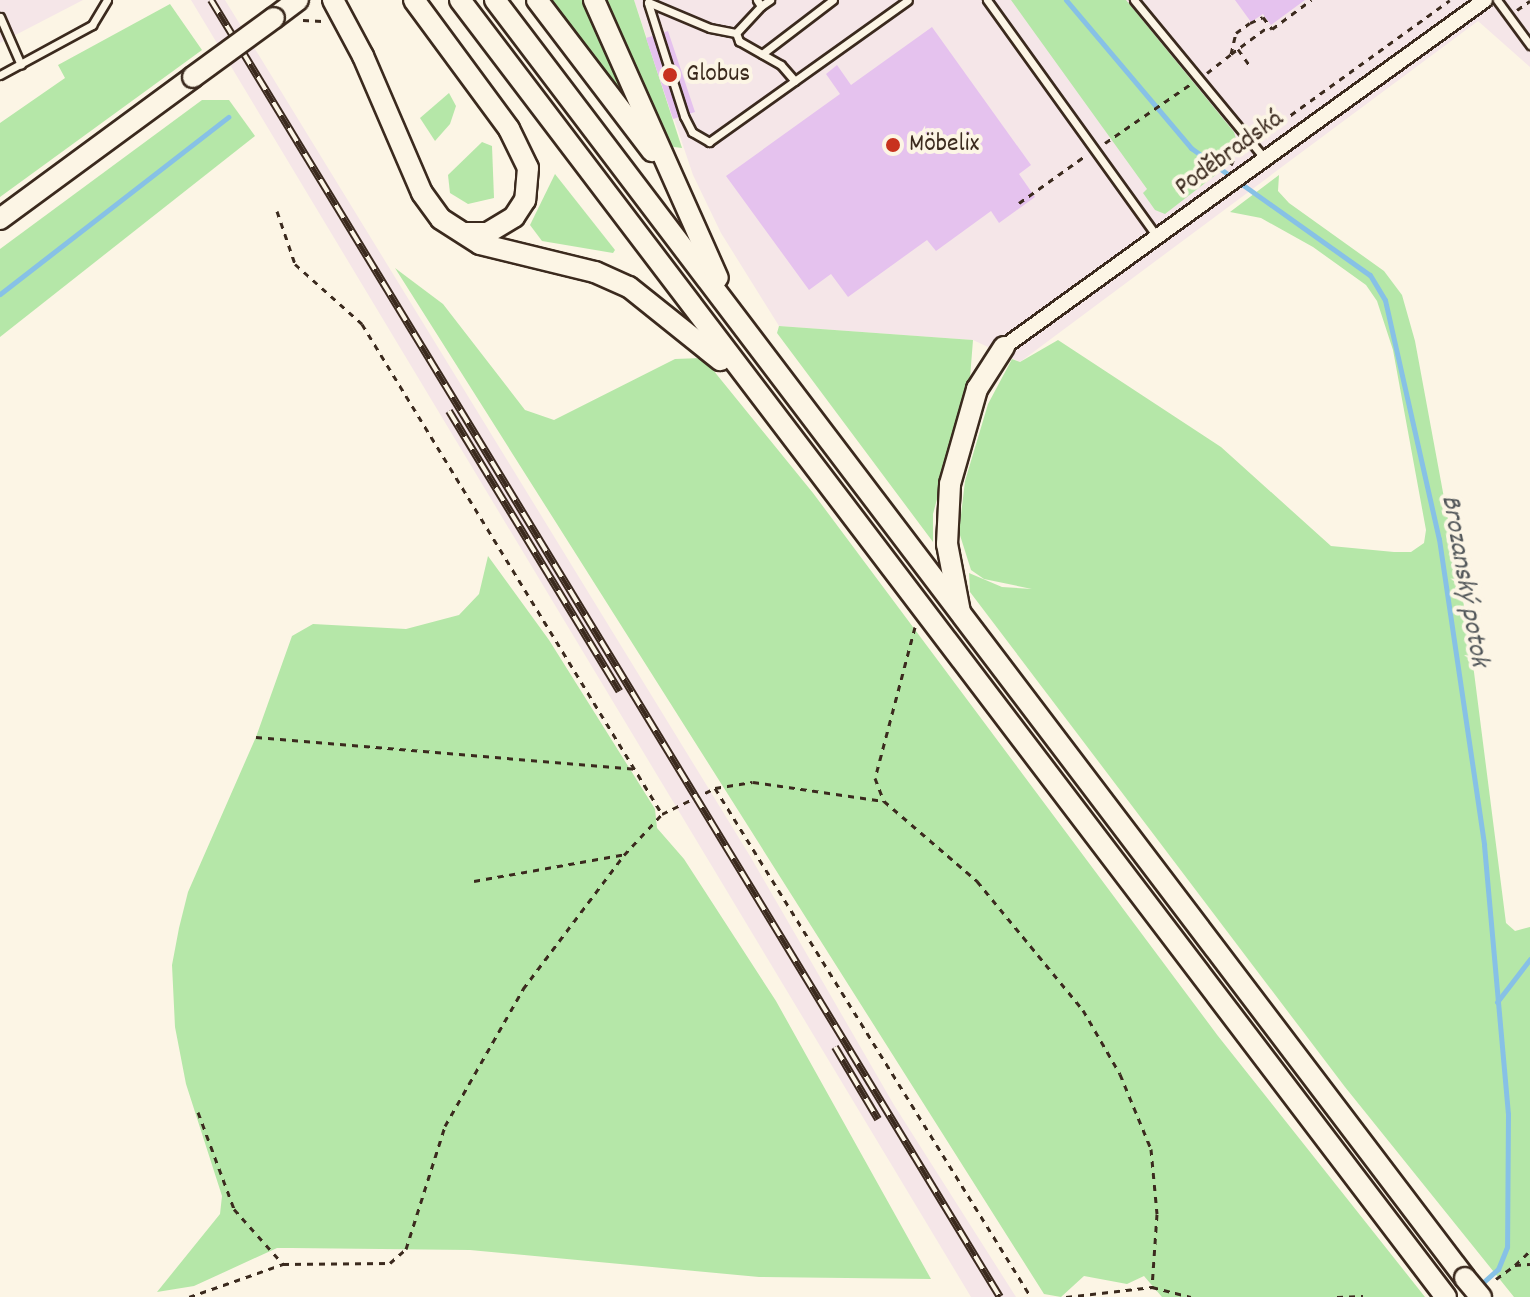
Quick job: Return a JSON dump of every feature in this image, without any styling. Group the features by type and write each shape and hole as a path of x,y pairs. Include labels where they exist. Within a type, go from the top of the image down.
{"main road":[{"path":"274,18 287,0"},
{"path":"414,0 521,148 528,168 525,200 507,224 477,234 441,219"},
{"path":"460,0 1446,1296"},
{"path":"495,0 961,619 1481,1297"},
{"path":"537,0 671,177"},
{"path":"594,0 671,177 741,324"},
{"path":"336,6 422,193 441,219 480,244 577,267 629,287 681,324 758,395"},
{"path":"0,219 274,18 297,10"},
{"path":"961,619 947,544 950,484 977,389 1004,347"}],"street":[{"name":"Poděbradská","path":"1004,347 1221,190 1236,171 1265,159 1485,0"}],"lane":[{"path":"0,75 92,25 107,0"},
{"path":"736,33 759,3 770,0"},
{"path":"762,54 833,0"},
{"path":"886,0 893,10"},
{"path":"648,2 684,116 703,142 709,142 908,0"},
{"path":"987,0 1157,237"},
{"path":"1134,0 1265,159"},
{"path":"1497,0 1530,45"},
{"path":"648,2 710,28 736,33"},
{"path":"0,17 21,65"},
{"path":"736,33 739,41 762,54 795,81"}],"path":[{"path":"1019,203 1200,78 1269,26 1311,0"},
{"path":"1236,171 1236,148 1249,137 1269,123 1281,122 1450,0"},
{"path":"1509,16 1530,1"},
{"path":"297,10 318,23 336,6"},
{"path":"1231,54 1236,33 1263,17 1269,26"},
{"path":"1238,49 1250,66"},
{"path":"277,211 295,264 362,324 662,814"},
{"path":"920,608 875,778 884,801 977,881 1083,1010 1120,1074 1151,1149 1157,1214 1152,1287"},
{"path":"256,737 635,769"},
{"path":"189,1297 283,1264 390,1263 406,1249 445,1126 523,989 625,854 662,814 715,788 753,782 884,801"},
{"path":"715,788 1031,1297"},
{"path":"474,881 625,854"},
{"path":"198,1112 234,1209 283,1264"},
{"path":"1496,1279 1530,1251"},
{"path":"1515,1265 1530,1264"},
{"path":"1066,1297 1152,1287 1191,1297"},
{"path":"1337,1297 1363,1296"}],"shaded area":[{"path":"0,0 83,0 0,43"},
{"path":"191,0 225,0 750,856 894,1105 1016,1297 971,1297"},
{"path":"634,0 1530,0 1530,67 1478,21 1020,362 973,340 779,326 721,233 693,175"}],"green space":[{"path":"547,0 583,0 637,119"},
{"path":"604,0 634,0 682,148 667,146"},
{"path":"1011,0 1126,0 1234,132 1238,145 1231,163 1165,214 1155,210 1143,193 1147,189"},
{"path":"170,4 202,50 0,197 0,123 65,78 58,65"},
{"path":"449,93 456,106 450,124 435,141 420,118"},
{"path":"202,100 229,100 255,136 0,337 0,249"},
{"path":"482,142 492,146 494,198 468,204 450,193 448,175"},
{"path":"555,174 615,250 613,253 542,241 530,225"},
{"path":"1279,175 1278,191 1289,203 1384,271 1402,295 1415,341 1469,633 1506,923 1515,931 1530,927 1530,1297 1514,1297 1345,1087 970,592 969,573 1002,587 1032,589 984,579 971,570 959,532 965,481 988,404 1012,359 1020,362 1058,340 1221,447 1331,546 1411,552 1424,543 1426,530 1393,350 1377,301 1366,285 1313,247 1261,218 1230,212"},
{"path":"395,268 443,304 525,410 554,420 675,359 701,358 709,365 813,493 1218,1036 1425,1297 1162,1297 1144,1276 1127,1284 1084,1276 1061,1297 1044,1294"},
{"path":"779,326 973,340 970,378 933,514 933,542 777,333"},
{"path":"488,556 549,640 655,809 657,828 684,859 776,1001 931,1279 759,1277 470,1250 277,1248 194,1286 157,1292 220,1214 222,1196 186,1084 175,1027 172,965 179,928 188,892 256,737 292,636 313,624 406,629 459,615 479,594"}],"building":[{"path":"1235,0 1305,0 1271,25 1263,14 1251,22"},
{"name":"Möbelix","path":"932,27 1031,165 1019,174 1035,197 999,223 991,211 936,251 927,240 848,297 831,274 809,290 726,176 840,94 826,74 837,65 851,85"},
{"name":"Globus","path":"668,31 695,112 673,119 646,38"}],"waterway":[{"name":"Brozanský potok","path":"1066,0 1191,148 1370,275 1385,300 1439,539 1484,845 1508,1114 1507,1247 1498,1269 1479,1286"},
{"path":"0,294 228,117"},
{"path":"1497,1002 1530,959"}],"railway":[{"path":"211,0 1000,1297"},
{"path":"449,411 619,691"},
{"path":"835,1047 878,1119"}],"place":[{"name":"Globus","path":"670,75"},
{"name":"Möbelix","path":"893,145"}]}
